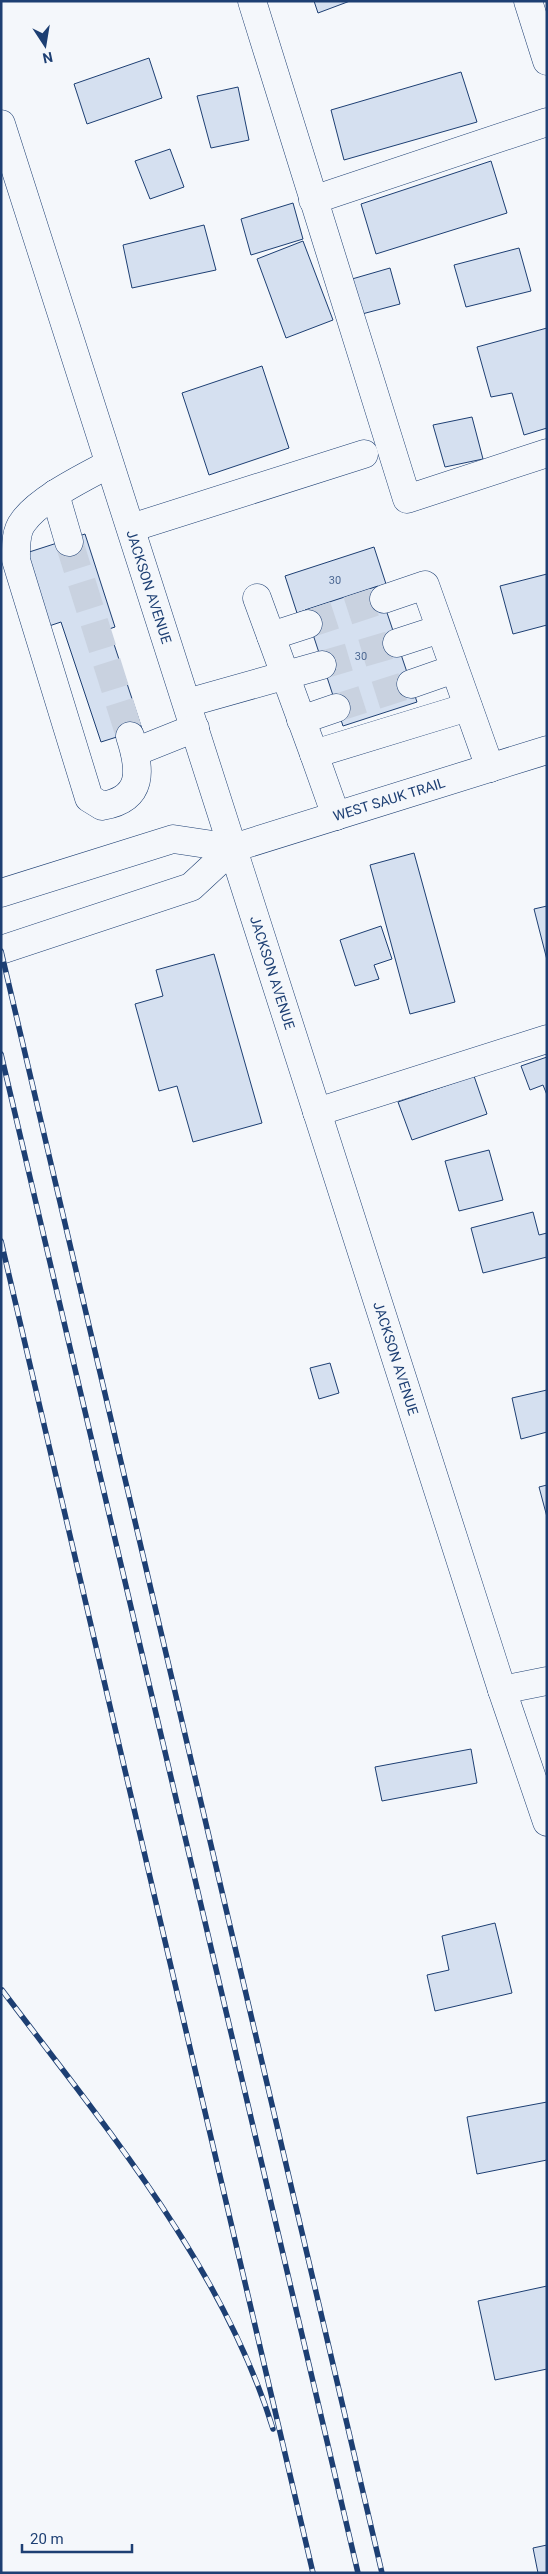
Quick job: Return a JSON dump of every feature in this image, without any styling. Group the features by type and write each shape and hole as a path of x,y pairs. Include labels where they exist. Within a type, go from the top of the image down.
{"street":[{"path":"252,1 407,499 547,453"},
{"path":"528,1 547,61"},
{"path":"313,200 547,122"},
{"name":"JACKSON AVENUE","path":"1,124 502,1690 547,1822"},
{"path":"131,528 364,454"},
{"path":"110,464 55,494 22,522 17,536 16,560 89,798 102,806 119,803 132,792 138,779 132,744 195,728"},
{"path":"55,494 69,542"},
{"path":"384,600 425,585 490,768"},
{"path":"257,598 336,816"},
{"path":"271,636 308,624"},
{"path":"397,643 440,629"},
{"path":"187,703 285,677 322,665"},
{"path":"411,684 454,670"},
{"path":"314,754 468,707"},
{"path":"301,720 336,708"},
{"name":"WEST SAUK TRAIL","path":"1,950 191,887 233,848 547,750"},
{"name":"WEST SAUK TRAIL","path":"1,893 173,839 233,848"},
{"path":"317,1112 547,1039"},
{"path":"502,1690 547,1681"}],"building":[{"path":"314,1 350,1 318,13"},
{"path":"149,58 162,98 87,124 74,84"},
{"path":"461,72 477,122 344,160 331,110"},
{"path":"238,87 249,140 211,148 197,96"},
{"path":"170,149 184,187 150,199 135,161"},
{"path":"491,161 507,213 376,254 361,204"},
{"path":"293,203 303,239 251,255 241,219"},
{"path":"204,225 216,270 132,288 123,245"},
{"path":"303,241 333,320 286,338 257,259"},
{"path":"519,248 531,291 466,307 454,265"},
{"path":"390,268 400,304 362,314 352,279"},
{"path":"547,328 547,428 524,435 512,393 491,397 477,347"},
{"path":"262,366 289,448 209,475 182,393"},
{"path":"472,417 483,459 445,467 433,425"},
{"path":"85,534 115,627 109,629 142,729 101,742 61,622 46,627 23,554"},
{"path":"374,547 386,584 297,613 285,576"},
{"path":"547,574 547,625 513,634 500,586"},
{"path":"378,586 417,702 343,726 305,610"},
{"path":"414,853 455,1002 410,1014 370,865"},
{"path":"547,906 547,960 534,909"},
{"path":"381,926 392,959 374,965 379,979 355,986 340,940"},
{"path":"214,954 262,1123 193,1142 177,1086 159,1091 135,1004 163,996 156,970"},
{"path":"547,1057 547,1095 543,1085 530,1090 521,1066"},
{"path":"474,1076 487,1114 412,1140 398,1102"},
{"path":"489,1150 503,1200 459,1211 445,1161"},
{"path":"533,1212 539,1235 547,1233 547,1257 483,1273 471,1228"},
{"path":"330,1363 339,1393 319,1399 310,1368"},
{"path":"547,1390 547,1432 521,1439 512,1398"},
{"path":"547,1485 547,1517 539,1487"},
{"path":"471,1749 477,1783 382,1801 375,1767"},
{"path":"495,1923 512,1993 435,2011 427,1975 449,1970 442,1936"},
{"path":"547,2102 547,2160 477,2174 467,2117"},
{"path":"547,2286 547,2369 495,2380 478,2301"},
{"path":"547,2545 547,2573 538,2573 533,2548"}],"tunnel":[{"path":"69,542 130,736"},
{"path":"308,624 384,599"},
{"path":"322,665 397,643"},
{"path":"336,708 411,684"}],"railway":[{"path":"1,951 382,2573"},
{"path":"1,1054 358,2573"},
{"path":"1,1241 313,2573"},
{"path":"2,1990 119,2145 157,2199 192,2254 224,2310 251,2369 273,2429"}]}
